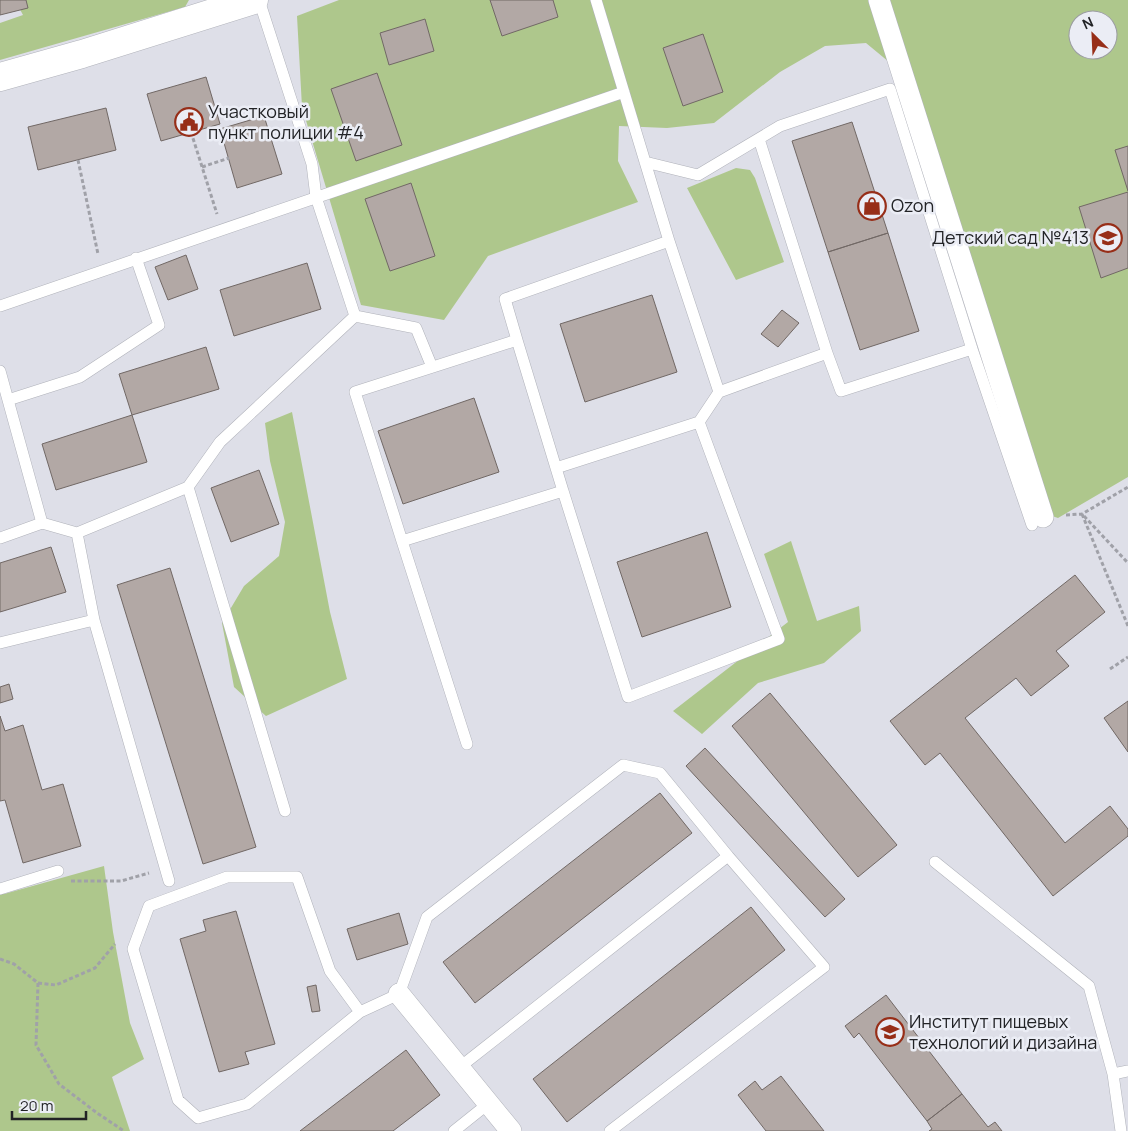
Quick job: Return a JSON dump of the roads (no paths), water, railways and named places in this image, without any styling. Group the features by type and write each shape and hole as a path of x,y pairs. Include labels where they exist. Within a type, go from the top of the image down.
{"street":[{"path":"0,77 82,54 254,0"},
{"path":"879,0 1037,521"},
{"path":"399,994 511,1131"}],"lane":[{"path":"260,0 312,164 316,197 355,316"},
{"path":"596,0 669,241 719,392"},
{"path":"645,162 698,175 780,126 890,89 972,349 1037,521"},
{"path":"0,306 624,92"},
{"path":"759,139 841,391 972,349"},
{"path":"669,241 505,299 628,697 779,639 699,422"},
{"path":"8,400 80,377 159,325 136,258"},
{"path":"355,316 416,328 432,367"},
{"path":"0,538 42,523 77,533 188,487 220,442 355,316"},
{"path":"467,744 355,392 517,340"},
{"path":"556,468 699,422 719,392 828,353"},
{"path":"0,371 42,523"},
{"path":"188,487 285,811"},
{"path":"402,541 563,491"},
{"path":"77,533 94,620 169,881"},
{"path":"0,644 94,620"},
{"path":"360,1012 330,971 297,877 227,877 150,906 133,949 178,1100 198,1118 247,1104 360,1012 399,994 427,917 623,765 660,773 728,856 824,967 610,1131"},
{"path":"460,1067 728,856"},
{"path":"935,862 1089,986 1113,1074 1121,1131"},
{"path":"0,890 58,871"},
{"path":"1113,1074 1128,1071"},
{"path":"454,1131 489,1103"}],"place":[{"name":"Участковый пункт полиции #4","path":"189,122"},
{"name":"Ozon","path":"872,206"},
{"name":"Детский сад №413","path":"1108,238"},
{"name":"Институт пищевых технологий и дизайна","path":"890,1032"}]}
